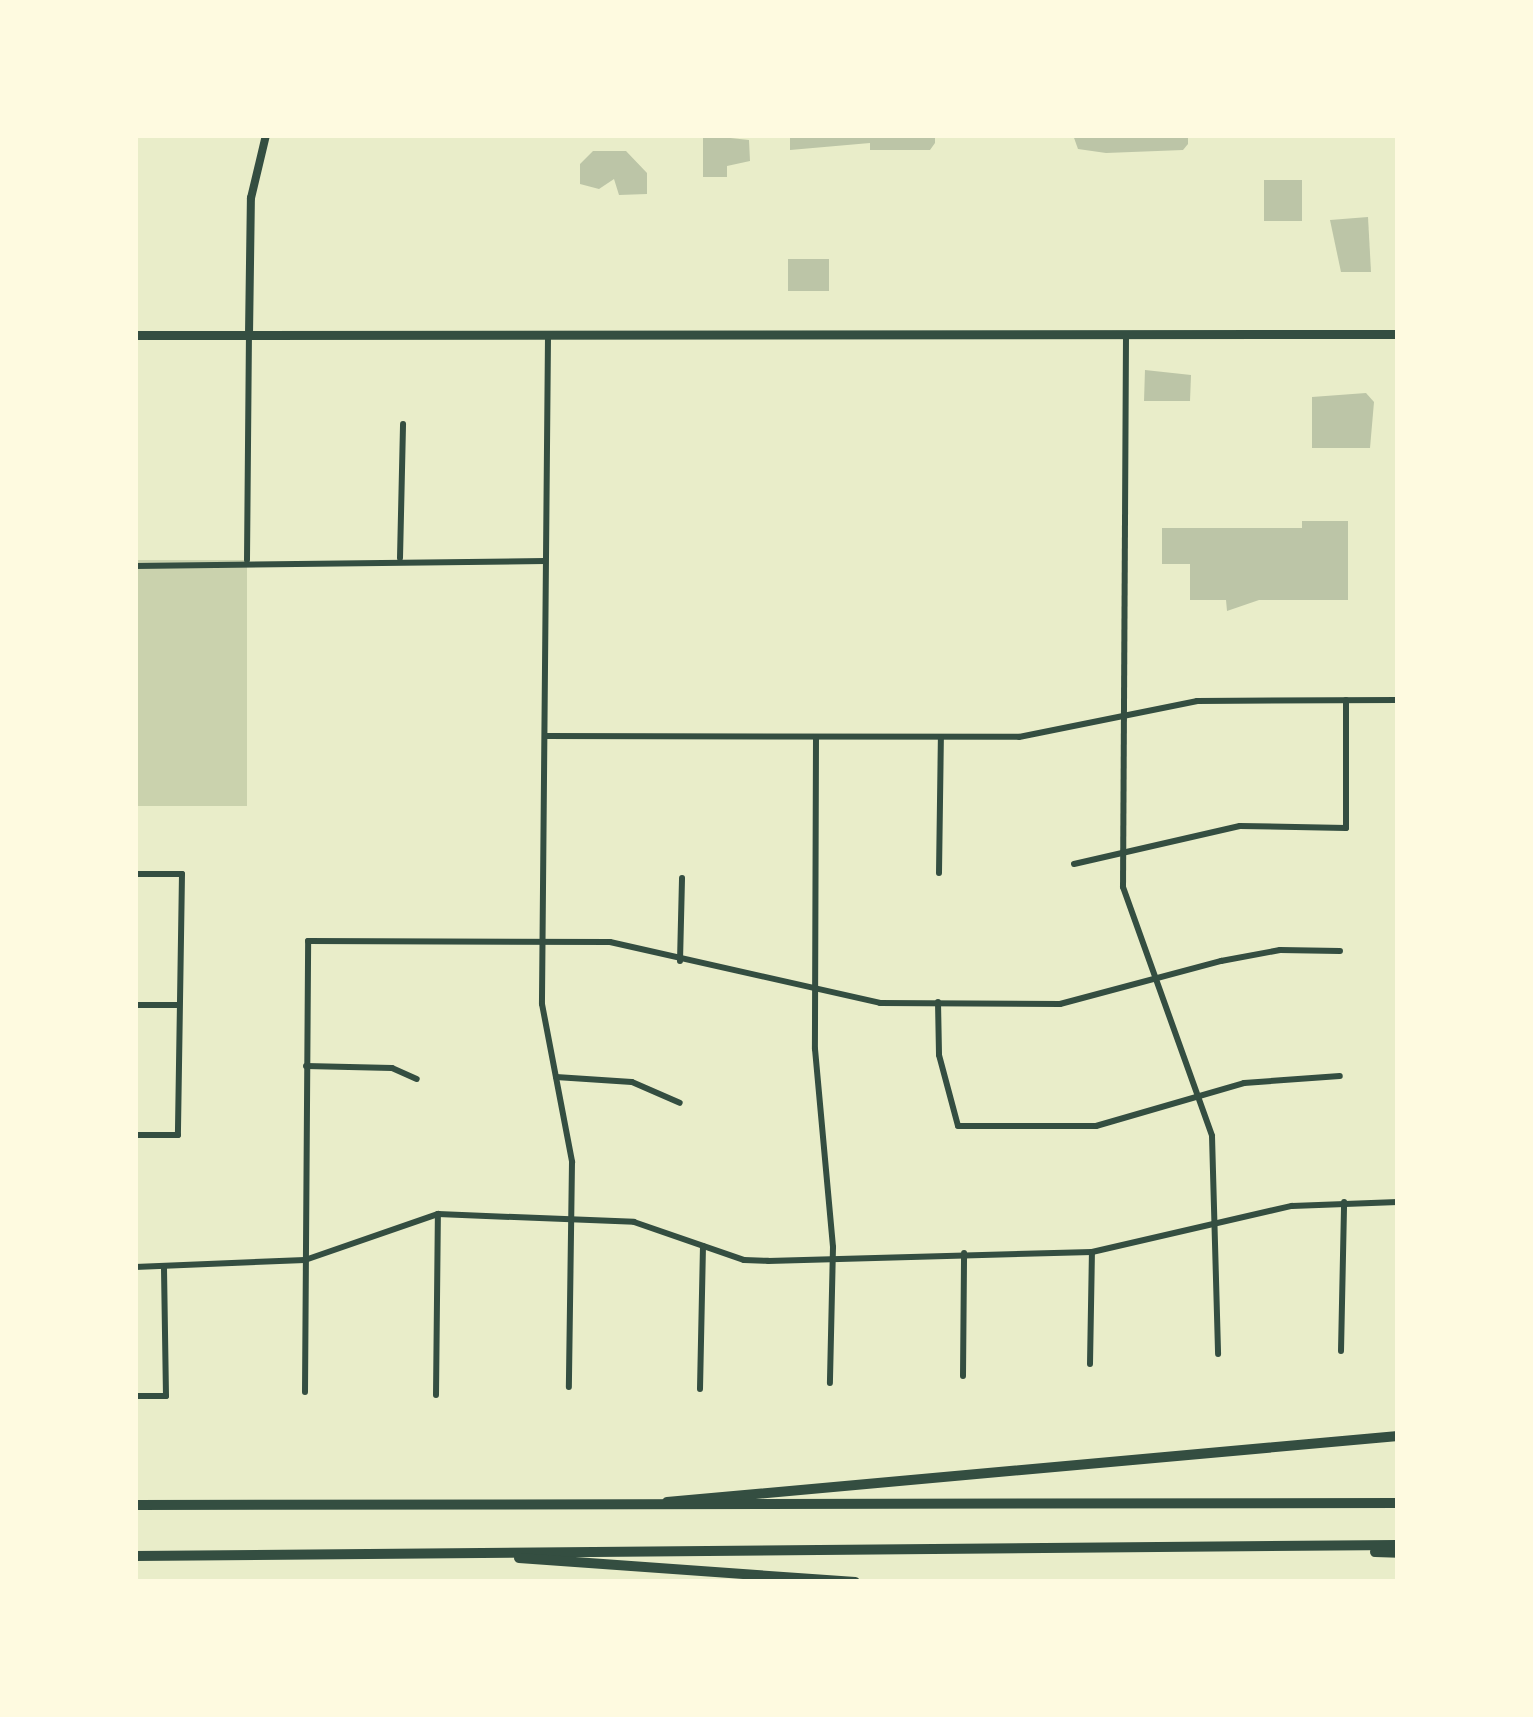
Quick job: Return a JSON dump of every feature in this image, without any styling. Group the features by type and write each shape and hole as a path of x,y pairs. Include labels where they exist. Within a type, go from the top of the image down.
{"highway":[{"path":"598,1509 1398,1436"},
{"path":"135,1505 598,1509 1398,1503"},
{"path":"135,1556 1251,1546 1398,1549"},
{"path":"438,1552 855,1582"}],"main road":[{"path":"135,335 1398,334"}],"street":[{"path":"247,560 251,198 266,135"},
{"path":"1127,332 1121,854 1128,918 1198,1097 1220,1174 1218,1354"},
{"path":"548,333 544,1034 570,1144 569,1388"},
{"path":"400,560 403,424"},
{"path":"135,566 247,560 546,560"},
{"path":"545,736 1018,737 1197,700 1398,700"},
{"path":"1074,864 1092,854 1121,854 1240,826 1346,828 1346,700"},
{"path":"939,873 941,737"},
{"path":"816,738 814,994 833,1260 830,1383"},
{"path":"135,874 182,874 178,1135 135,1135"},
{"path":"680,961 682,878"},
{"path":"305,1392 308,940 610,942 814,994 1060,1004 1280,950 1340,951"},
{"path":"938,1002 939,1054 958,1126 1096,1126 1282,1076 1340,1076"},
{"path":"135,1005 178,1005"},
{"path":"306,1066 392,1068 417,1079"},
{"path":"556,1077 632,1082 680,1103"},
{"path":"1341,1351 1344,1202"},
{"path":"135,1267 305,1261 438,1214 572,1215 634,1222 744,1261 833,1260 1092,1252 1344,1202 1398,1202"},
{"path":"436,1395 438,1214"},
{"path":"700,1389 703,1246"},
{"path":"1090,1364 1092,1252"},
{"path":"963,1376 964,1253"},
{"path":"135,1396 166,1396 164,1267"}],"green space":[{"path":"135,560 247,560 247,806 135,806"}],"building":[{"path":"703,135 749,140 750,161 727,166 727,177 703,177"},
{"path":"790,135 935,135 935,143 930,150 870,150 870,143 790,150"},
{"path":"1073,135 1188,135 1188,144 1183,150 1106,153 1078,149"},
{"path":"593,151 626,151 647,173 647,194 619,195 614,179 599,189 580,184 580,164"},
{"path":"1264,180 1302,180 1302,221 1264,221"},
{"path":"1368,217 1371,272 1341,272 1330,220"},
{"path":"788,259 829,259 829,291 788,291"},
{"path":"1145,370 1191,375 1190,401 1144,401"},
{"path":"1366,393 1374,402 1370,448 1312,448 1312,397"},
{"path":"1302,521 1348,521 1348,600 1259,600 1227,611 1226,600 1190,600 1190,564 1162,564 1162,528 1302,528"}]}
